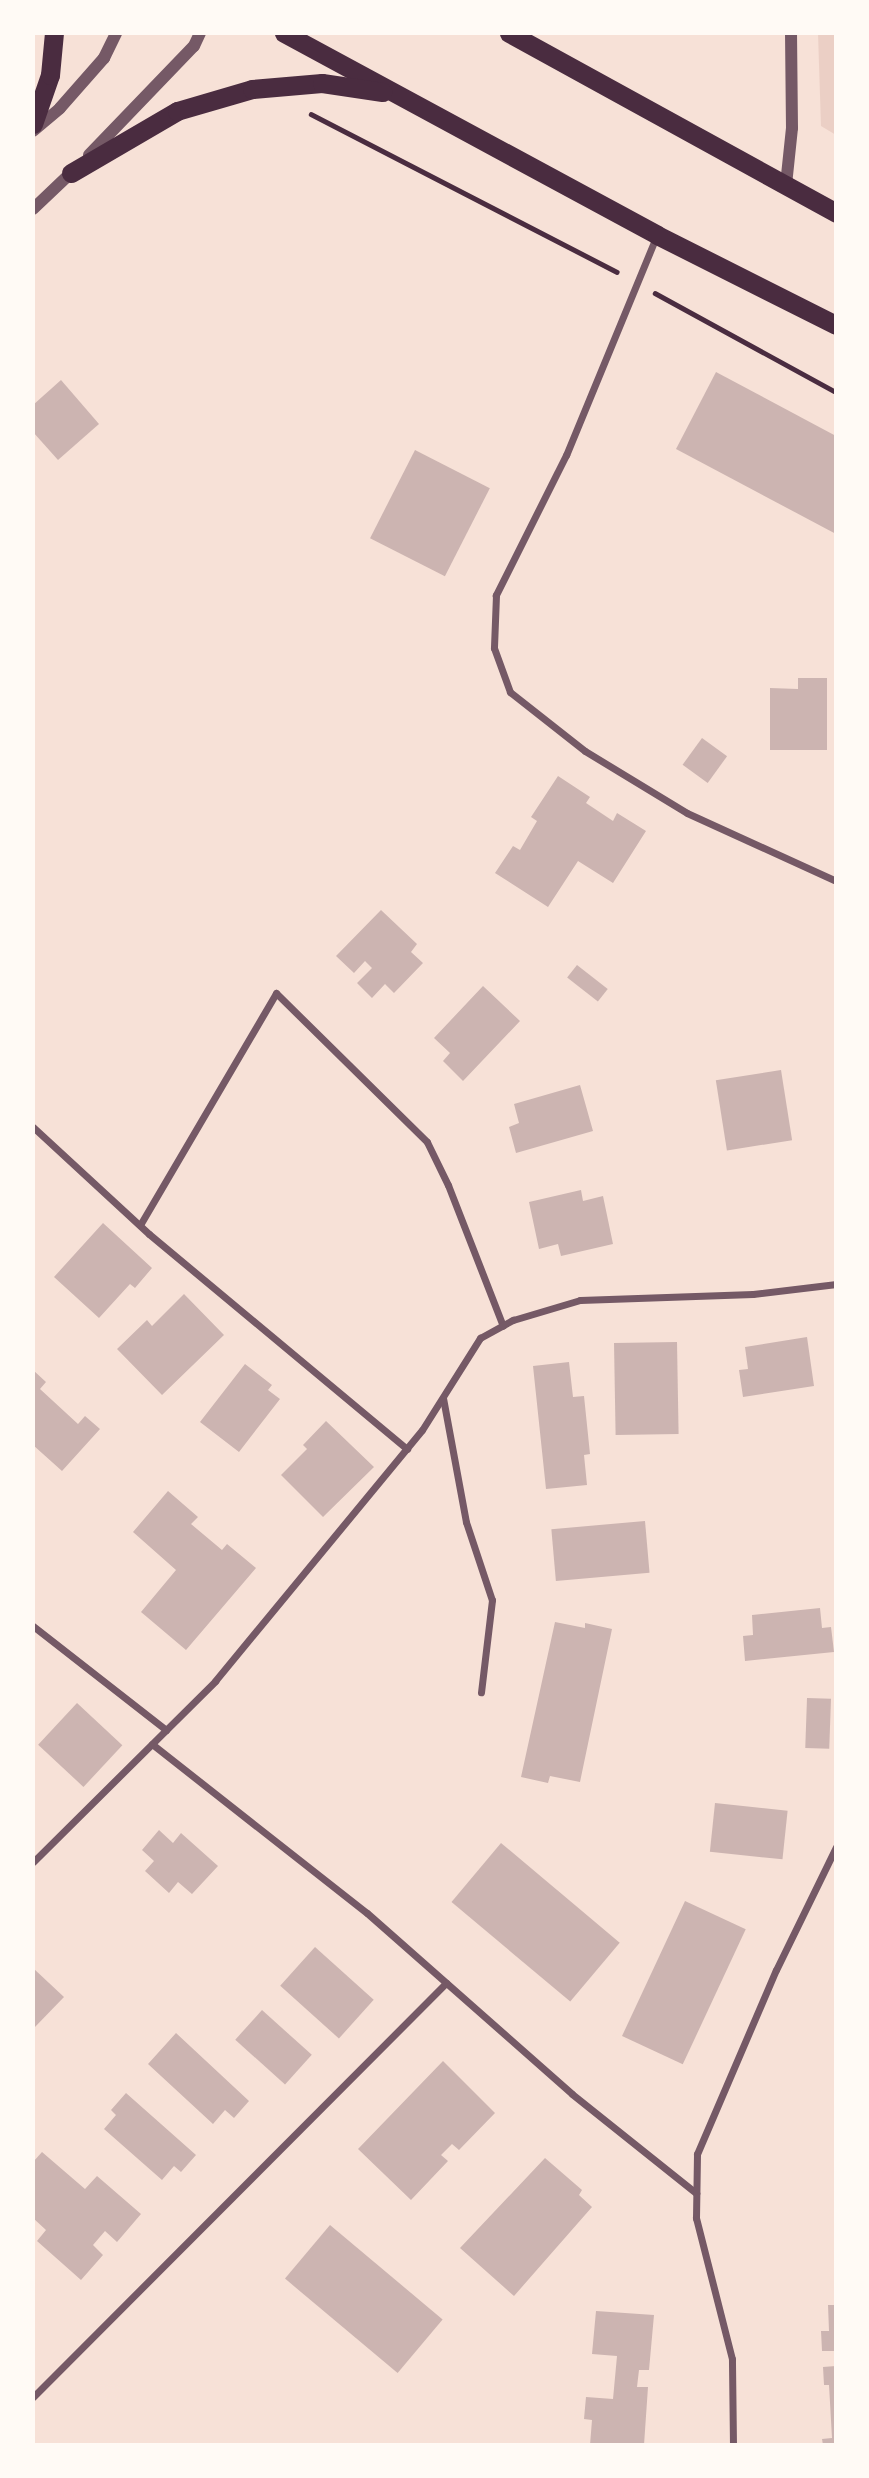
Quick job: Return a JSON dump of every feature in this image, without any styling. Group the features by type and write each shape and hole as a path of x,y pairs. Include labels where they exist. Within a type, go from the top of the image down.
{"highway":[{"path":"33,124 50,75 54,33"},
{"path":"284,33 657,235 836,325"},
{"path":"509,33 836,213"},
{"path":"71,173 177,111 252,89 322,83 396,94"}],"street":[{"path":"33,131 60,108 104,58 116,33"},
{"path":"33,209 169,74 194,46 200,33"},
{"path":"786,185 792,128 791,33"},
{"path":"657,235 566,455 496,595 494,649 510,692 585,751 687,814 836,881"},
{"path":"140,1225 276,993 426,1142 448,1185 503,1326"},
{"path":"33,1127 140,1225 407,1449"},
{"path":"33,1862 215,1681 407,1449 480,1338 503,1326 580,1300 753,1294 836,1284"},
{"path":"443,1397 466,1522 492,1600 481,1692"},
{"path":"33,1626 166,1730"},
{"path":"152,1744 367,1913 572,2094 696,2193"},
{"path":"733,2445 732,2359 696,2218 697,2154 776,1970 836,1847"},
{"path":"33,2397 446,1983"}],"path":[{"path":"301,110 609,267"},
{"path":"670,301 836,392"}],"shaded area":[{"path":"818,33 836,33 836,135 821,126"}],"building":[{"path":"716,372 836,436 836,534 676,449"},
{"path":"61,380 99,424 58,460 33,432 33,405"},
{"path":"415,450 490,488 445,576 370,538"},
{"path":"798,678 827,678 827,750 770,750 770,688 798,689"},
{"path":"702,738 727,756 708,783 683,765"},
{"path":"558,776 590,797 586,803 613,821 617,813 646,831 613,883 578,861 548,907 495,873 513,846 520,850 537,821 531,817"},
{"path":"381,910 417,944 411,952 423,963 394,993 385,984 372,998 357,983 372,968 365,961 354,973 336,956"},
{"path":"577,965 608,989 598,1002 567,978"},
{"path":"483,986 520,1021 463,1081 443,1061 450,1053 434,1038"},
{"path":"781,1070 792,1140 727,1150 716,1080"},
{"path":"580,1085 593,1131 516,1153 509,1127 519,1123 514,1104"},
{"path":"581,1190 583,1201 603,1196 613,1244 561,1256 558,1244 539,1249 529,1202"},
{"path":"103,1223 152,1268 135,1288 130,1284 99,1318 54,1277"},
{"path":"184,1294 224,1335 162,1395 117,1349 147,1320 152,1326"},
{"path":"807,1337 814,1386 743,1397 739,1370 748,1369 745,1347"},
{"path":"677,1342 679,1434 616,1435 614,1343"},
{"path":"569,1362 573,1397 584,1396 590,1454 584,1455 587,1485 546,1489 533,1366"},
{"path":"245,1364 272,1385 268,1390 280,1399 239,1452 200,1422"},
{"path":"33,1370 46,1382 40,1389 78,1424 85,1416 100,1429 62,1471 33,1445"},
{"path":"326,1421 374,1467 323,1517 281,1475 307,1449 303,1445"},
{"path":"168,1491 198,1517 191,1524 222,1550 227,1544 256,1568 186,1650 141,1612 176,1570 133,1532"},
{"path":"645,1521 650,1573 556,1581 551,1529"},
{"path":"820,1608 822,1628 831,1627 834,1652 745,1661 743,1636 753,1635 752,1615"},
{"path":"555,1622 585,1628 585,1623 612,1629 580,1782 550,1776 548,1783 521,1777"},
{"path":"807,1698 831,1699 829,1749 805,1748"},
{"path":"77,1703 122,1745 83,1787 38,1745"},
{"path":"715,1803 788,1811 782,1859 710,1852"},
{"path":"159,1830 173,1843 181,1833 218,1866 192,1894 178,1882 169,1893 145,1871 154,1861 142,1850"},
{"path":"501,1843 620,1943 570,2002 452,1902"},
{"path":"685,1901 746,1929 683,2064 622,2036"},
{"path":"315,1947 374,2000 339,2039 280,1986"},
{"path":"33,1968 64,1997 33,2029"},
{"path":"262,2010 312,2055 285,2085 235,2040"},
{"path":"176,2033 249,2101 234,2118 225,2110 213,2124 148,2064"},
{"path":"443,2061 495,2113 459,2150 452,2144 441,2155 448,2161 411,2200 358,2149"},
{"path":"126,2093 196,2155 181,2172 174,2166 162,2180 104,2129 116,2115 111,2110"},
{"path":"42,2152 85,2189 97,2176 141,2214 117,2242 105,2231 93,2245 103,2255 81,2280 37,2241 46,2230 33,2218 33,2162"},
{"path":"545,2158 582,2190 579,2195 592,2207 514,2296 460,2248"},
{"path":"330,2225 443,2319 398,2373 285,2279"},
{"path":"828,2305 836,2305 836,2351 822,2351 821,2331 829,2331"},
{"path":"596,2311 654,2315 649,2370 639,2370 637,2387 648,2387 644,2445 590,2445 592,2420 584,2419 586,2397 613,2399 617,2356 592,2354"},
{"path":"836,2366 836,2445 823,2445 822,2439 832,2438 829,2385 824,2385 823,2367"}]}
